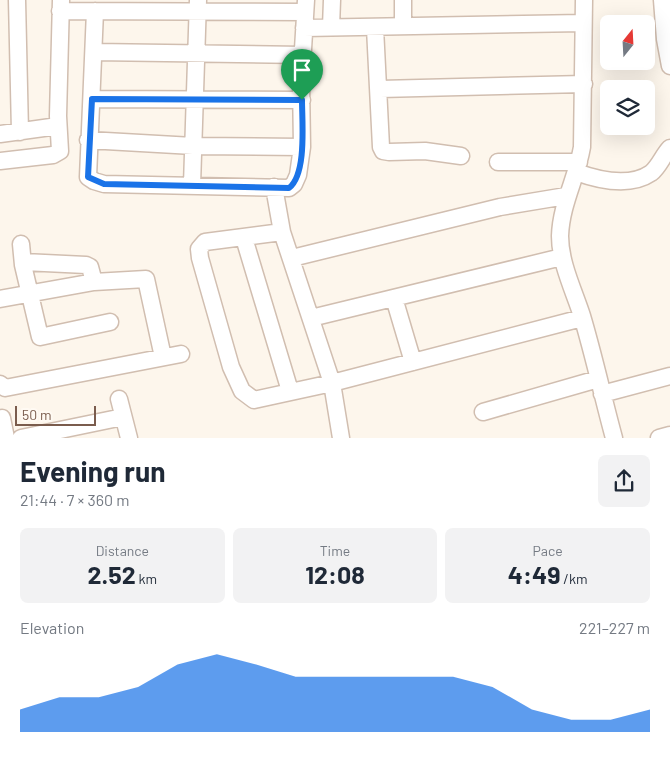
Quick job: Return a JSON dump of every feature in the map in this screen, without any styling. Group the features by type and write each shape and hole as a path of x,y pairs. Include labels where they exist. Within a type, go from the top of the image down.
{"street":[{"path":"17,0 20,132"},
{"path":"331,27 332,0"},
{"path":"403,0 403,26"},
{"path":"584,0 584,84 577,167 566,196 560,236 562,257 582,318 614,438"},
{"path":"662,0 665,39 670,66"},
{"path":"0,160 57,154 60,150 58,126 60,5 95,11 198,5 305,13 331,27 376,28 583,23"},
{"path":"192,185 198,5"},
{"path":"95,11 92,99 88,140 88,177 104,184 289,188 294,184 298,175 302,147 305,13"},
{"path":"376,28 381,147 383,151 425,151 461,156"},
{"path":"94,52 303,55"},
{"path":"380,89 584,84"},
{"path":"92,99 302,100"},
{"path":"0,134 58,126"},
{"path":"88,140 193,146 302,147"},
{"path":"498,162 577,167 596,179 611,181 642,178 652,172 670,148"},
{"path":"274,187 282,232 332,383 342,438"},
{"path":"292,258 500,208 566,196"},
{"path":"282,232 205,242 199,249 232,367 242,391 254,400 332,383 582,318"},
{"path":"244,238 290,391"},
{"path":"21,244 40,337 110,322"},
{"path":"311,318 562,257"},
{"path":"24,262 90,266 94,282"},
{"path":"0,299 94,282 146,279 163,357"},
{"path":"394,298 413,362"},
{"path":"0,384 5,388 182,354"},
{"path":"483,412 600,387 670,376"},
{"path":"119,399 129,438"},
{"path":"2,418 6,438"},
{"path":"21,438 70,433 123,418"},
{"path":"659,438 670,436"}],"route":[{"path":"92,99 302,100 302,147 298,175 294,184 289,188 104,184 88,177 88,140 92,99"}]}
